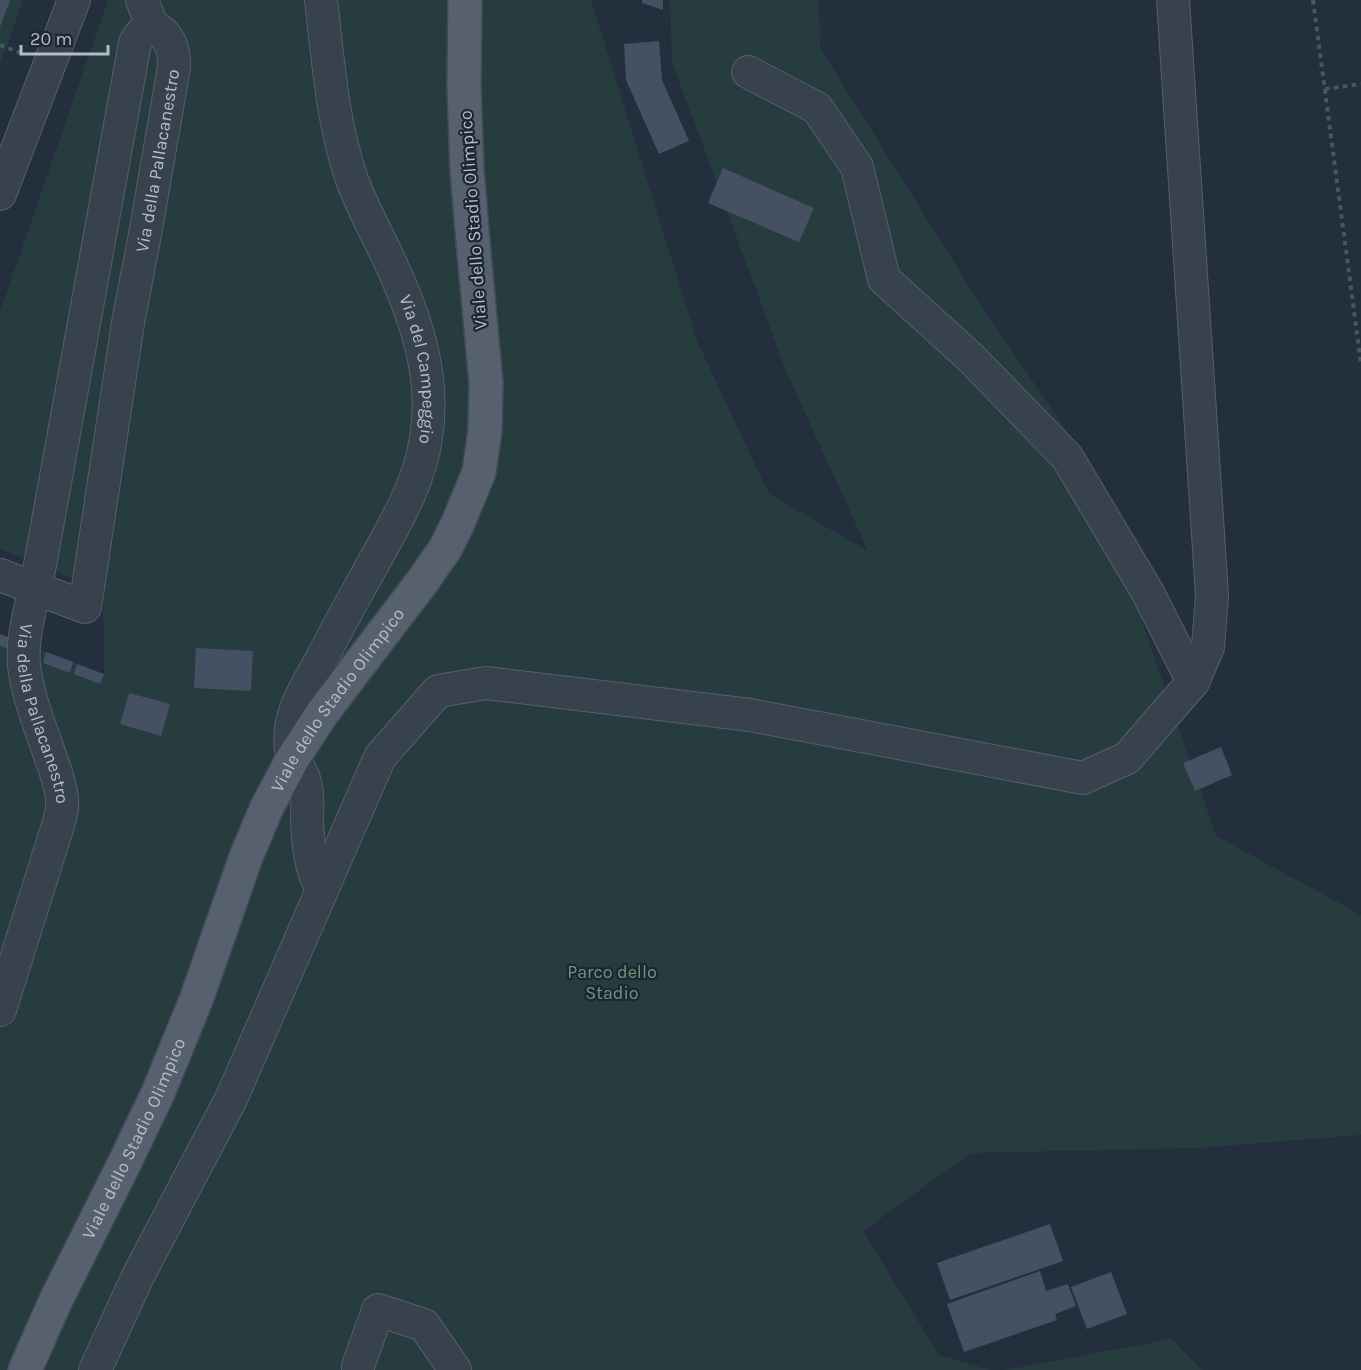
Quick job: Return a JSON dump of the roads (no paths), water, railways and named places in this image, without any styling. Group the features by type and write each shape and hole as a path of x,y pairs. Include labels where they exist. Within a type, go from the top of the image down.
{"main road":[{"name":"Viale dello Stadio Olimpico","path":"25,1370 55,1302 161,1084 196,1000 267,807 293,758 323,712 445,549 479,472 485,431 486,383 467,170 464,86 465,0"}],"street":[{"path":"0,194 74,0"},
{"name":"Via del Campeggio","path":"293,758 291,730 296,708 408,498 426,439 429,407 424,357 413,319 391,263 358,195 343,148 333,102 321,0"},
{"path":"95,1370 138,1276 231,1099 381,757 438,691 486,683 750,715 1083,778 1127,758 1193,682 1208,647 1212,595 1173,0"},
{"name":"Via della Pallacanestro","path":"0,1010 62,810 57,775 28,687 24,665 24,643 135,43 140,34 146,30 147,14"},
{"name":"Via della Pallacanestro","path":"0,575 85,607 128,323 174,67 171,47 147,14"},
{"path":"748,72 817,108 857,167 884,279 972,359 1067,457 1147,591 1193,682"},
{"path":"87,301 128,323"},
{"path":"293,758 304,780 308,804 309,848 314,871 322,890"},
{"path":"358,1370 378,1310 424,1325 455,1370"}],"park label":[{"name":"Parco dello Stadio","path":"612,982"}]}
